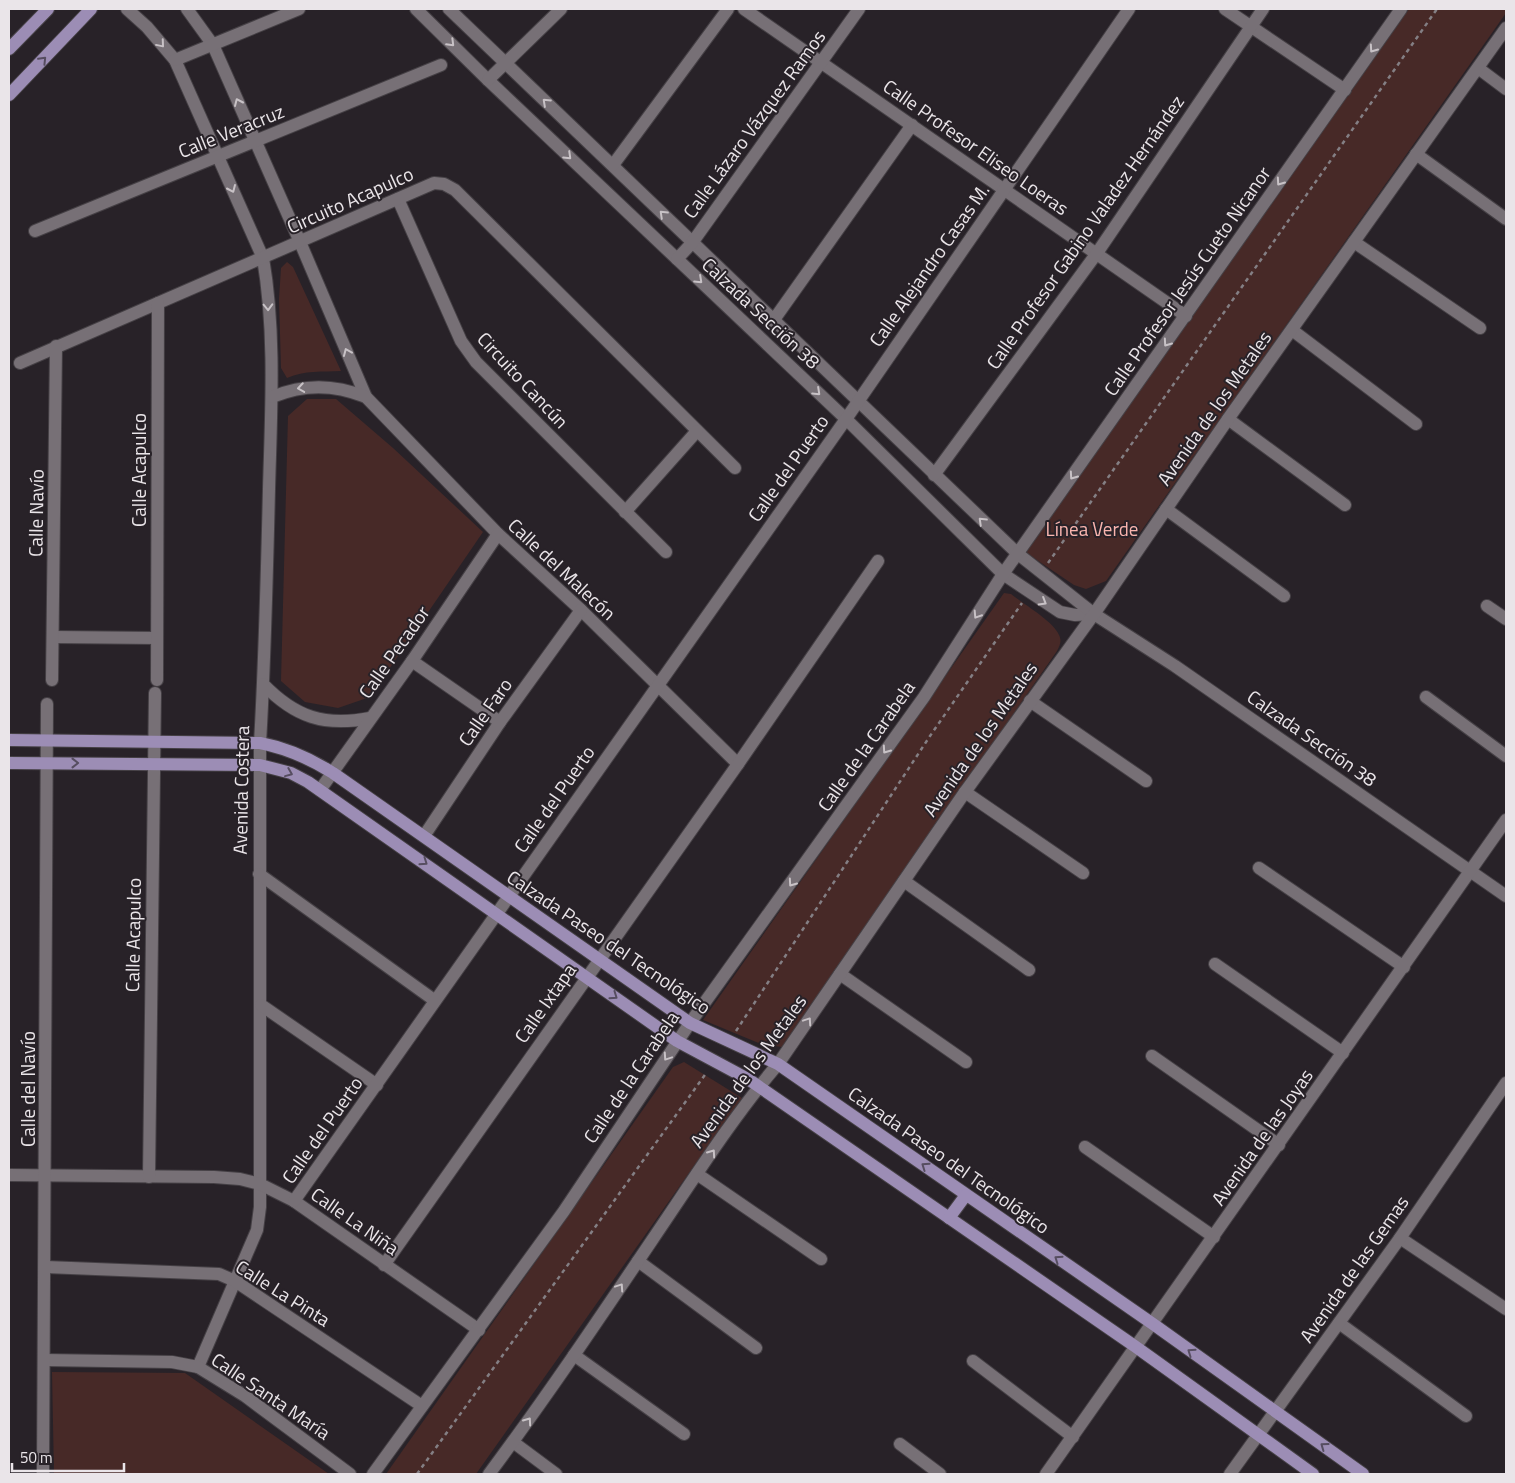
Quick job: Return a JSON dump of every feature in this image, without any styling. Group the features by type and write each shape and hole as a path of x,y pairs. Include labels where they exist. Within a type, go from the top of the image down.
{"main road":[{"path":"9,48 48,9"},
{"path":"9,95 91,9"},
{"name":"Calzada Paseo del Tecnológico","path":"9,740 260,743 295,752 333,773 690,1023 778,1064 1153,1324 1363,1474"},
{"name":"Calzada Paseo del Tecnológico","path":"9,763 260,765 291,773 320,790 678,1041 758,1087 949,1218 1136,1347 1313,1474"},
{"path":"949,1218 966,1195"}],"street":[{"name":"Avenida Costera","path":"128,9 147,27 175,60 263,258 267,282 272,396 260,743 260,1184"},
{"path":"187,9 213,45 366,397"},
{"path":"175,60 299,9"},
{"name":"Calzada Sección 38","path":"416,9 488,80 846,419 1003,574 1060,612 1075,615 1094,614"},
{"name":"Calzada Sección 38","path":"449,9 1018,554 1094,614 1191,677 1506,896"},
{"path":"488,80 560,9"},
{"path":"613,165 728,9"},
{"name":"Calle Profesor Eliseo Loeras","path":"744,9 1186,316"},
{"name":"Calle Lázaro Vázquez Ramos","path":"677,259 692,243 859,9"},
{"name":"Calle Alejandro Casas M.","path":"846,419 1129,9"},
{"path":"1225,9 1345,90"},
{"name":"Calle Profesor Gabino Valadez Hernández","path":"934,475 1096,253 1263,9"},
{"name":"Calle Profesor Jesús Cueto Nicanor","path":"1003,574 1401,9"},
{"name":"Avenida de los Metales","path":"490,1474 758,1087 778,1064 965,792 1094,614 1228,419 1506,28"},
{"name":"Calle Veracruz","path":"35,231 441,65"},
{"path":"1478,68 1506,89"},
{"path":"774,320 912,125"},
{"path":"1416,154 1506,219"},
{"name":"Circuito Acapulco","path":"20,363 434,183 444,184 455,190 697,431"},
{"name":"Circuito Cancún","path":"398,199 461,341 476,362 666,552"},
{"path":"1354,242 1480,328"},
{"name":"Calle Acapulco","path":"157,680 158,303"},
{"path":"1292,330 1416,424"},
{"name":"Calle Navío","path":"52,680 56,346"},
{"path":"272,396 303,387 319,386 351,391 366,397"},
{"name":"Calle del Malecón","path":"366,397 498,534 581,610 738,764"},
{"name":"Calle del Puerto","path":"294,1201 656,685 846,419"},
{"path":"1228,419 1345,505"},
{"path":"625,512 697,431 735,468"},
{"path":"1166,509 1284,596"},
{"name":"Calle Pecador","path":"320,790 412,661 498,534"},
{"name":"Calle Ixtapa","path":"384,1265 738,764 878,561"},
{"name":"Calle de la Carabela","path":"373,1474 564,1211 690,1023 924,697 1003,574"},
{"path":"1487,606 1506,619"},
{"name":"Calle Faro","path":"424,836 500,722 581,610"},
{"path":"53,637 157,638"},
{"path":"412,661 500,722"},
{"path":"263,684 293,710 312,718 331,722 351,722 370,718"},
{"name":"Calle Acapulco","path":"149,1177 155,693"},
{"path":"1426,697 1506,756"},
{"path":"1030,701 1146,781"},
{"name":"Calle del Navío","path":"43,1474 46,1267 47,704"},
{"path":"965,792 1083,873"},
{"name":"Avenida de las Joyas","path":"1046,1474 1472,871 1506,820"},
{"path":"1259,868 1404,967"},
{"path":"259,874 434,1000"},
{"path":"904,881 1029,970"},
{"path":"1215,964 1343,1053"},
{"path":"840,974 966,1062"},
{"path":"261,1005 377,1085"},
{"path":"1152,1056 1279,1145"},
{"name":"Avenida de las Gemas","path":"1230,1474 1400,1238 1506,1083"},
{"path":"1085,1147 1214,1237"},
{"path":"697,1174 821,1259"},
{"name":"Calle La Niña","path":"9,1175 214,1177 240,1179 260,1184 294,1201 479,1330"},
{"name":"Calle del Puerto","path":"198,1368 257,1230 260,1184"},
{"path":"1400,1238 1506,1309"},
{"path":"638,1261 756,1348"},
{"name":"Calle La Pinta","path":"46,1267 219,1274 235,1281 422,1406"},
{"path":"1339,1324 1466,1416"},
{"path":"574,1355 684,1434"},
{"name":"Calle Santa María","path":"45,1360 172,1362 198,1368 245,1396 350,1474"},
{"path":"973,1361 1073,1437"},
{"path":"513,1442 556,1474"},
{"path":"900,1444 940,1474"}],"path":[{"path":"1041,572 1437,9"},
{"path":"728,1041 930,736 1029,593"},
{"path":"417,1474 714,1061"}],"green space":[{"name":"Línea Verde","path":"1409,9 1506,9 1506,13 1106,581 1086,589 1074,585 1025,552"},
{"path":"287,262 293,267 341,371 307,373 287,378 281,368 279,299 281,268"},
{"path":"307,399 336,399 393,448 483,532 370,697 338,708 305,702 281,681 288,416"},
{"path":"1004,593 1011,594 1051,624 1060,637 1058,649 782,1047 761,1044 703,1020"},
{"path":"684,1062 742,1098 476,1474 386,1474 673,1067"},
{"path":"52,1372 185,1373 329,1474 54,1474"}]}
